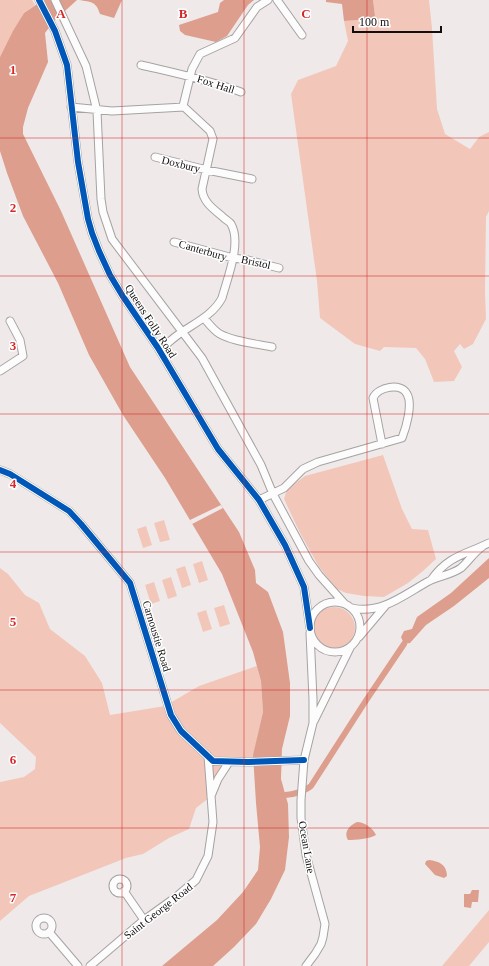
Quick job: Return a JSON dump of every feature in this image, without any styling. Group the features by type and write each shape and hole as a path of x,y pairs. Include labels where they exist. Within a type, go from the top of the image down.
{"street":[{"name":"Queens Folly Road","path":"39,0 55,31 67,65 78,162 92,233 114,282 159,350 218,449 259,500 285,545 299,574 305,594 310,630"},
{"name":"Queens Folly Road","path":"55,0 86,66 97,110 101,199 112,239 181,333 202,358 261,465 273,494 314,569 344,603"},
{"path":"184,107 192,69 200,54 235,38 257,7 268,0"},
{"path":"277,0 302,35"},
{"name":"Fox Hall","path":"141,65 191,76 241,92"},
{"path":"71,107 112,111 184,107 210,131 213,138 202,189 207,203 231,224 235,248 233,258 222,298 214,310 159,350"},
{"name":"Doxbury","path":"155,157 252,179"},
{"name":"Canterbury","path":"174,242 233,258"},
{"name":"Bristol","path":"233,258 248,260 279,268"},
{"path":"204,318 220,335 272,347"},
{"path":"0,372 23,356 20,340 10,321"},
{"path":"259,500 287,486 303,469 318,462 382,444 402,438 407,424 408,396 404,390 399,388 382,389 376,393 373,398 382,444"},
{"name":"Carnoustie Road","path":"0,470 10,474 69,511 130,583 172,715 181,731 213,761 248,762 304,760"},
{"path":"352,608 364,610 386,605 431,581 460,568 476,551 486,544"},
{"path":"431,581 447,562 486,544"},
{"path":"357,640 360,621 352,608 344,603 334,601 316,609 311,618 310,630 316,643 326,650 339,652 351,647 357,640 386,605"},
{"name":"Ocean Lane","path":"310,630 313,723"},
{"name":"Ocean Lane","path":"306,966 315,954 324,937 325,924 306,855 301,824 304,760 313,723 351,647"},
{"name":"Saint George Road","path":"90,966 144,920 176,897 196,880 208,856 213,822 208,756"},
{"name":"Saint George Road","path":"211,797 218,779 229,762"},
{"path":"124,891 144,920"},
{"path":"49,932 78,966"}],"shaded area":[{"path":"0,0 32,0 35,5 24,13 0,57"},
{"path":"43,0 77,0 54,21 45,33 48,62 28,108 23,127 23,134 61,211 130,367 239,532 255,570 256,583 268,592 283,632 290,683 290,716 282,749 281,779 288,804 289,837 285,870 271,899 256,924 213,966 162,966 217,920 243,892 258,870 260,847 253,755 263,712 261,681 253,652 222,574 165,478 123,415 89,355 58,283 23,216 7,173 0,151 0,57 24,13"},
{"path":"79,0 122,0 114,18 100,14 95,4"},
{"path":"224,0 254,0 248,5 227,36 216,42 185,35 180,31 179,25 218,12 220,3"},
{"path":"326,0 373,0 374,19 344,21 342,4 326,2"},
{"path":"373,0 429,0 437,109 445,134 470,149 479,137 489,132 489,211 486,217 486,319 473,344 464,349 460,344 454,351 462,367 454,381 434,382 425,359 416,348 384,347 380,351 355,344 320,318 317,281 291,94 298,80 336,66 348,41 344,21 374,19"},
{"path":"383,455 402,509 412,529 428,530 436,559 408,583 384,597 346,593 337,589 319,567 300,533 284,499 287,489 305,476"},
{"path":"164,520 170,540 160,542 154,523"},
{"path":"146,526 152,545 143,548 137,529"},
{"path":"489,558 489,578 454,606 426,625 410,643 404,644 401,637 404,631 412,629 417,617 451,593"},
{"path":"202,561 208,580 199,583 193,564"},
{"path":"185,566 191,585 182,588 176,569"},
{"path":"0,568 8,574 25,595 39,603 50,629 85,656 102,683 110,715 165,706 199,686 257,666 261,681 263,712 253,757 235,758 222,779 218,791 196,808 189,829 169,838 143,854 126,858 29,896 0,921 0,782 24,777 35,769 36,757 0,723"},
{"path":"171,577 177,596 168,599 162,580"},
{"path":"154,582 160,601 151,604 145,585"},
{"path":"224,605 230,624 220,627 214,608"},
{"path":"334,607 349,613 355,628 349,643 334,649 319,643 313,628 319,613"},
{"path":"206,610 212,629 203,632 197,613"},
{"path":"357,822 368,826 376,835 348,840 346,834 348,829"},
{"path":"429,860 442,864 446,869 447,876 444,878 435,875 425,864 426,861"},
{"path":"472,890 479,890 478,902 472,902 471,908 464,907 464,894 470,894"},
{"path":"489,910 489,942 469,966 442,966"}],"pier":[{"path":"221,505 223,508 192,524 190,520"}],"waterway":[{"path":"285,795 306,790 311,786 404,644"}],"cycle path":[{"path":"39,0 55,31 67,65 78,162 88,219 99,251 110,275 122,295 158,348 218,449 259,500 285,545 304,587 310,628"},
{"path":"0,470 10,474 69,511 130,583 171,715 181,731 213,761 248,762 304,760"}]}
